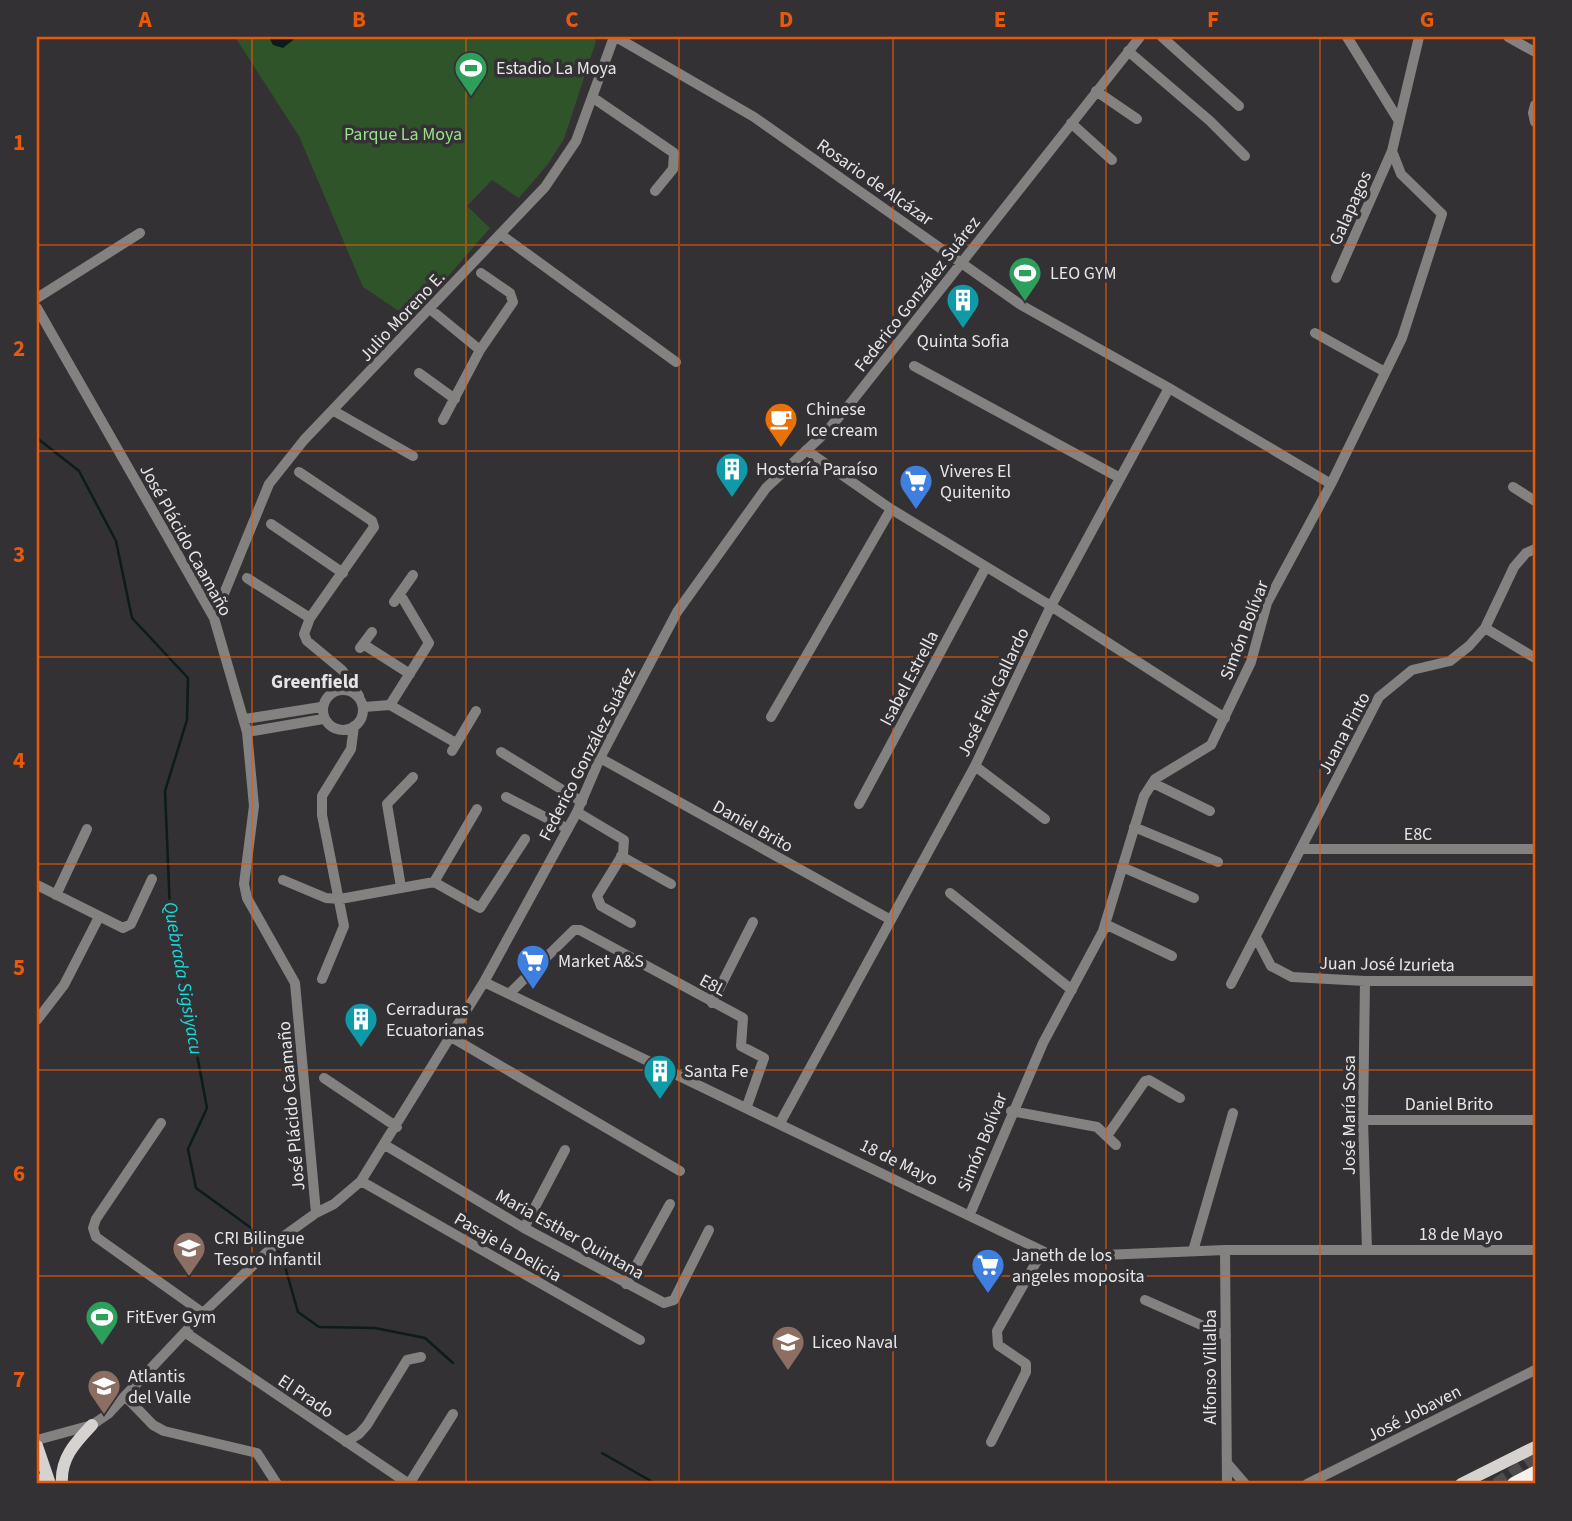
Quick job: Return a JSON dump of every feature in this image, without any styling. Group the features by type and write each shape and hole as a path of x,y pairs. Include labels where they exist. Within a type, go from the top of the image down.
{"highway":[{"path":"1514,1484 1535,1473"}],"main road":[{"path":"62,1484 63,1464 69,1452 92,1425"},
{"path":"37,1446 50,1484"},
{"path":"1461,1484 1535,1447"},
{"path":"37,1479 39,1484"}],"street":[{"name":"Julio Moreno E.","path":"214,618 269,484 304,440 545,187 576,141 615,37"},
{"name":"Rosario de Alcázar","path":"615,37 754,117 1021,305 1169,388 1331,484"},
{"name":"Federico González Suárez","path":"37,1440 92,1425 127,1398 203,1312 265,1254 285,1236 316,1213 334,1204 361,1181 397,1127 484,982 577,813 600,758 677,612 766,488 849,405 1139,37"},
{"path":"1162,37 1239,106"},
{"path":"1347,37 1399,121"},
{"path":"1392,151 1419,37"},
{"path":"1508,37 1535,52"},
{"path":"1128,51 1210,121 1245,156"},
{"path":"1096,91 1137,119"},
{"path":"592,97 674,153 673,169 656,191"},
{"path":"1535,105 1535,122"},
{"path":"1071,123 1112,160"},
{"name":"Galapagos","path":"1336,278 1392,151"},
{"name":"Simón Bolívar","path":"970,1214 1011,1111 1042,1043 1105,924 1144,796 1153,783 1211,745 1251,662 1267,603 1331,484 1406,327 1441,214 1401,174 1392,151"},
{"path":"37,298 140,233"},
{"path":"500,234 676,362"},
{"path":"443,420 480,350 513,302 510,293 481,273"},
{"name":"José Plácido Caamaño","path":"37,308 214,618 247,733 254,806 244,884 247,898 295,983 316,1213"},
{"path":"430,309 480,350"},
{"path":"1315,332 1385,372"},
{"path":"914,366 1120,478"},
{"path":"419,373 455,398"},
{"name":"José Felix Gallardo","path":"780,1123 975,766 1051,606 1169,388"},
{"path":"334,411 413,456"},
{"path":"806,450 891,509 1051,606 1224,718"},
{"path":"299,472 372,521 374,527 305,626 307,641 348,677 364,707 362,718 354,726 336,729 323,719 321,707"},
{"path":"1513,487 1535,500"},
{"path":"771,717 891,509"},
{"path":"271,524 343,573"},
{"name":"Juana Pinto","path":"1231,984 1257,939 1379,697 1412,670 1450,661 1485,628 1514,567 1526,553 1535,549"},
{"name":"Isabel Estrella","path":"859,804 986,567"},
{"path":"390,705 429,643 397,598 413,575"},
{"path":"247,578 310,618"},
{"path":"1485,628 1535,658"},
{"path":"372,632 362,646 410,674"},
{"path":"343,691 348,677"},
{"path":"245,719 321,707 331,694 343,691 359,696"},
{"path":"364,707 390,705 454,747 476,711"},
{"path":"247,733 323,719"},
{"path":"322,979 344,926 321,804 326,787 351,749 354,726"},
{"path":"501,752 582,802"},
{"name":"Daniel Brito","path":"600,758 891,920"},
{"path":"975,766 1045,819"},
{"path":"401,887 387,804 413,777"},
{"path":"1153,783 1210,811"},
{"path":"506,797 568,829"},
{"path":"434,882 477,809"},
{"path":"577,813 621,836 625,848 602,884 598,901 606,910 631,923"},
{"path":"1135,827 1218,862"},
{"path":"56,895 87,829"},
{"path":"284,880 326,898 340,899 434,882 480,908 525,839"},
{"name":"E8C","path":"1302,849 1535,849"},
{"path":"621,856 671,884"},
{"path":"1122,867 1194,898"},
{"path":"37,885 99,917 127,928 152,879"},
{"path":"950,893 1072,990"},
{"path":"37,1020 64,985 99,917"},
{"path":"712,1003 753,922"},
{"path":"1105,924 1172,956"},
{"name":"E8L","path":"509,994 574,930 580,930 743,1018 741,1046 764,1058 747,1106"},
{"name":"Juan José Izurieta","path":"1257,939 1272,966 1282,973 1304,978 1365,981 1535,981"},
{"name":"José María Sosa","path":"1365,981 1363,1120 1367,1250"},
{"name":"18 de Mayo","path":"484,982 747,1106 970,1214 1042,1252 1066,1258 1225,1250 1535,1250"},
{"path":"452,1037 680,1171"},
{"path":"324,1078 397,1127"},
{"path":"1107,1136 1144,1081 1149,1080 1180,1098"},
{"path":"1011,1111 1097,1127 1116,1145"},
{"path":"1194,1251 1233,1113"},
{"name":"Daniel Brito","path":"1363,1120 1535,1120"},
{"path":"161,1123 96,1219 93,1228 96,1237 203,1312"},
{"name":"Maria Esther Quintana","path":"385,1145 524,1228 664,1303 670,1303 709,1230"},
{"path":"524,1228 565,1150"},
{"name":"Pasaje la Delicia","path":"361,1181 640,1340"},
{"path":"626,1284 670,1204"},
{"name":"Alfonso Villalba","path":"1225,1250 1227,1484"},
{"path":"991,1442 1026,1372 1026,1364 998,1345 997,1331 1042,1252"},
{"path":"1145,1300 1226,1336"},
{"name":"El Prado","path":"186,1333 409,1484"},
{"path":"346,1442 355,1438 367,1425 407,1360 421,1357"},
{"name":"José Jobaven","path":"1307,1484 1535,1370"},
{"path":"127,1398 153,1425 164,1431 257,1453 277,1484"},
{"path":"409,1484 453,1414"},
{"path":"1226,1462 1245,1484"}],"green space":[{"name":"Parque La Moya","path":"235,37 590,37 596,41 564,139 548,164 519,198 492,180 467,206 490,228 411,319 363,287 299,136"}],"shaded area":[{"path":"269,37 297,37 283,48 273,45"}],"waterway":[{"name":"Quebrada Sigsiyacu","path":"37,438 79,471 116,541 132,618 188,678 187,720 165,791 170,911 207,1108 188,1149 196,1188 272,1243"},
{"name":"Quebrada Sigsiyacu","path":"276,1248 282,1256 298,1312 319,1327 375,1328 425,1338 453,1363"},
{"name":"Quebrada Sigsiyacu","path":"602,1453 656,1484"}],"tunnel":[{"path":"1496,1484 1535,1458"}],"place":[{"name":"Estadio La Moya","path":"471,98"},
{"name":"LEO GYM","path":"1025,303"},
{"name":"Quinta Sofia","path":"963,330"},
{"name":"Chinese Ice cream","path":"781,449"},
{"name":"Hostería Paraíso","path":"732,499"},
{"name":"Viveres El Quitenito","path":"916,511"},
{"name":"Market A&S","path":"533,991"},
{"name":"Cerraduras Ecuatorianas","path":"361,1049"},
{"name":"Santa Fe","path":"660,1101"},
{"name":"CRI Bilingue Tesoro Infantil","path":"189,1278"},
{"name":"Janeth de los angeles moposita","path":"988,1295"},
{"name":"FitEver Gym","path":"102,1347"},
{"name":"Liceo Naval","path":"788,1372"},
{"name":"Atlantis del Valle","path":"104,1416"}],"district":[{"name":"Greenfield","path":"315,681"}]}
